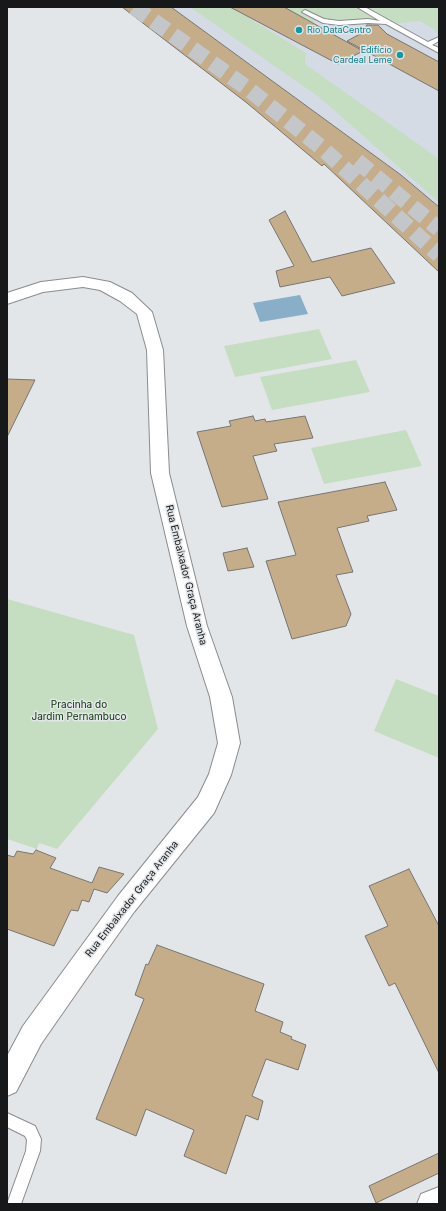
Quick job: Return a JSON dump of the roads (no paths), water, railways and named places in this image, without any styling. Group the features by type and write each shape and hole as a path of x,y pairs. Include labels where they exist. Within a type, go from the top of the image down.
{"street":[{"name":"Rua Embaixador Graça Aranha","path":"7,299 41,287 84,282 104,286 126,297 144,312 155,350 160,473 197,626 221,697 228,743 220,775 206,805 126,904 76,972 32,1035 7,1083"},
{"path":"431,1204 439,1201"}],"lane":[{"path":"360,7 439,51"},
{"path":"306,12 323,21 339,23 368,21 391,24"},
{"path":"427,45 439,39"},
{"path":"7,1120 30,1131 34,1139 33,1151 14,1204"}],"water":[{"path":"300,295 308,314 260,322 253,303"}],"tunnel":[{"path":"134,7 247,88 322,148 439,255"},
{"path":"357,161 439,229"}],"place":[{"name":"Rio DataCentro","path":"299,30"},
{"name":"Edifício Cardeal Leme","path":"400,55"}],"park label":[{"name":"Pracinha do Jardim Pernambuco","path":"79,710"}]}
